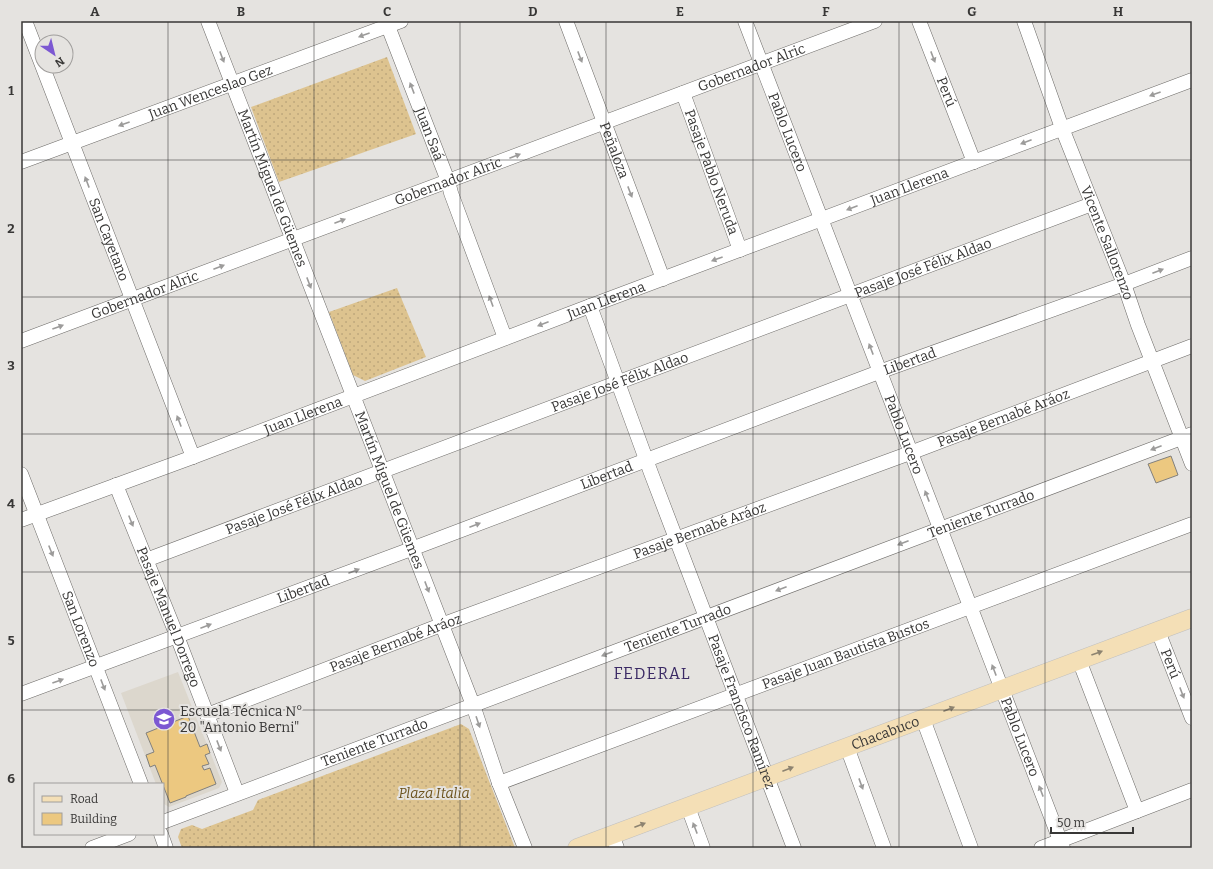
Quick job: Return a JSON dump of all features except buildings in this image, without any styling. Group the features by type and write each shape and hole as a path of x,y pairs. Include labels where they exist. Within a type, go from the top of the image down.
{"main road":[{"name":"Chacabuco","path":"578,848 615,842 688,807 1192,618"}],"street":[{"name":"San Cayetano","path":"25,21 193,457"},
{"name":"Martín Miguel de Güemes","path":"208,21 442,625 499,783 525,848"},
{"name":"Peñaloza","path":"566,21 663,279"},
{"name":"Pablo Lucero","path":"745,21 910,453 1062,844"},
{"name":"Gobernador Alric","path":"21,341 875,21"},
{"name":"Perú","path":"919,21 974,162"},
{"name":"Vicente Sallorenzo","path":"1024,21 1062,128 1124,284 1152,361 1187,436 1192,464"},
{"name":"Juan Wenceslao Gez","path":"21,162 392,23"},
{"name":"Juan Saá","path":"392,23 451,193 505,338"},
{"name":"Juan Llerena","path":"21,520 193,457 1192,80"},
{"name":"Pasaje Pablo Neruda","path":"683,93 740,250"},
{"name":"Pasaje José Félix Aldao","path":"146,560 1092,204"},
{"name":"Libertad","path":"21,694 412,549 879,372 1192,258"},
{"name":"Pasaje Francisco Ramírez","path":"590,306 646,460 794,848"},
{"name":"Pasaje Bernabé Aráoz","path":"207,715 442,625 910,453 1192,346"},
{"name":"Teniente Turrado","path":"164,822 1187,436"},
{"name":"San Lorenzo","path":"21,474 141,783"},
{"name":"Pasaje Manuel Dorrego","path":"116,485 177,636 237,794"},
{"name":"Pasaje Juan Bautista Bustos","path":"499,783 1192,524"},
{"name":"Perú","path":"1158,631 1192,718"},
{"path":"1079,660 1137,811"},
{"path":"924,719 971,848"},
{"path":"847,747 884,848"},
{"path":"1040,848 1062,844 1137,811 1192,790"},
{"path":"688,807 703,848"},
{"path":"92,848 126,835"},
{"path":"161,835 166,848"}],"shaded area":[{"name":"Escuela Técnica N° 20 \"Antonio Berni\"","path":"178,672 222,782 219,788 169,807 164,804 164,783 156,783 121,693"}],"green space":[{"path":"387,57 416,134 279,182 251,107"},
{"path":"397,288 426,357 365,381 353,375 329,312"},
{"name":"Plaza Italia","path":"461,724 469,729 515,848 182,848 178,837 181,829 192,825 202,829 253,810 258,800"}],"place":[{"name":"Escuela Técnica N° 20 \"Antonio Berni\"","path":"164,719"}],"district":[{"name":"FEDERAL","path":"652,673"}]}
